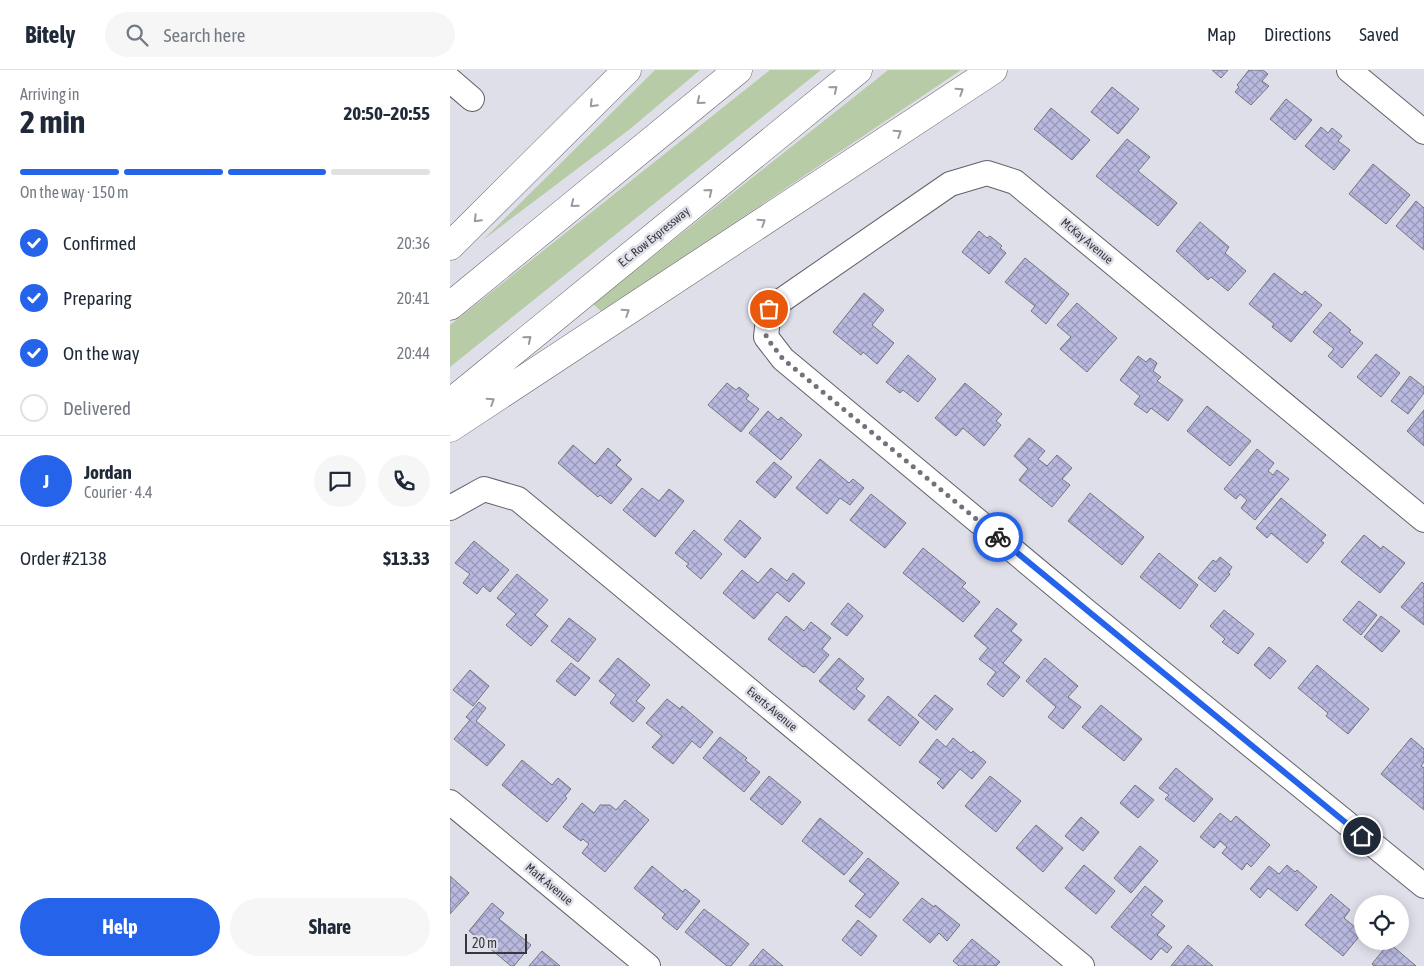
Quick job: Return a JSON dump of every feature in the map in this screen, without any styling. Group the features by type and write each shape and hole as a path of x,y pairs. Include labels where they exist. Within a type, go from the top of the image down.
{"highway":[{"path":"450,246 627,70"},
{"path":"450,306 738,70"},
{"name":"E.C. Row Expressway","path":"450,403 858,70"},
{"path":"450,428 993,70"}],"street":[{"path":"1349,70 1424,132"},
{"path":"450,80 472,98"},
{"name":"McKay Avenue","path":"1424,520 1015,182 987,173 950,184 769,309 766,337 783,359 1094,617 1424,886"},
{"name":"Everts Avenue","path":"450,508 484,489 518,499 1082,966"},
{"name":"Mark Avenue","path":"450,802 648,966"}],"green space":[{"path":"655,70 700,70 630,129 483,240"},
{"path":"770,70 821,70 450,367 450,325"},
{"path":"888,70 961,70 602,312 593,304"}],"building":[{"path":"1212,70 1228,70 1221,78"},
{"path":"1249,70 1263,70 1268,74 1262,81 1269,86 1251,105 1235,92 1239,87 1237,85"},
{"path":"1112,87 1139,109 1118,134 1091,112"},
{"path":"1286,99 1312,120 1295,140 1270,119"},
{"path":"1051,108 1090,140 1072,160 1034,129"},
{"path":"1321,127 1328,133 1332,128 1342,136 1338,141 1350,150 1334,170 1305,146"},
{"path":"1127,139 1150,157 1138,171 1177,203 1158,226 1096,176"},
{"path":"1373,164 1410,195 1386,224 1349,194"},
{"path":"1416,201 1424,208 1424,250 1396,226"},
{"path":"1200,222 1229,247 1225,253 1246,271 1228,291 1211,277 1208,280 1176,251"},
{"path":"979,231 987,238 990,236 1002,246 1000,248 1006,253 989,274 962,252"},
{"path":"1025,258 1069,294 1046,324 1031,311 1035,306 1005,282"},
{"path":"1274,273 1302,295 1305,291 1322,305 1291,342 1272,327 1274,324 1249,304"},
{"path":"864,293 884,310 872,325 894,343 877,364 863,352 861,355 833,332"},
{"path":"1077,303 1117,338 1087,372 1060,349 1071,337 1057,325"},
{"path":"1330,312 1351,330 1349,332 1363,343 1342,368 1328,356 1334,349 1313,332"},
{"path":"1376,354 1400,373 1381,397 1357,377"},
{"path":"908,355 936,379 918,402 903,390 900,393 886,382"},
{"path":"1138,356 1146,362 1150,358 1157,363 1153,371 1161,377 1157,381 1183,400 1168,421 1151,408 1147,413 1134,404 1140,396 1120,380"},
{"path":"1410,376 1424,387 1424,393 1408,414 1391,401"},
{"path":"727,383 736,390 739,387 749,395 746,399 759,409 741,432 708,405"},
{"path":"965,383 1002,414 996,421 1001,425 984,446 963,428 956,436 935,418"},
{"path":"1207,406 1251,441 1230,466 1187,431"},
{"path":"1424,410 1424,446 1407,431"},
{"path":"768,411 778,420 781,417 802,435 781,460 749,433"},
{"path":"1029,438 1045,451 1038,459 1047,466 1057,455 1072,468 1062,479 1070,485 1052,507 1019,480 1028,469 1014,456"},
{"path":"573,445 595,464 608,448 621,460 616,465 632,479 611,504 600,495 598,497 558,463"},
{"path":"1257,449 1274,463 1268,471 1273,475 1277,470 1289,479 1255,520 1241,508 1247,500 1240,494 1236,499 1224,489"},
{"path":"820,459 849,483 853,479 864,488 850,505 840,498 827,514 796,488"},
{"path":"774,462 792,477 775,498 756,482"},
{"path":"642,488 659,501 669,489 684,501 655,537 623,510"},
{"path":"1090,493 1144,537 1122,565 1068,521"},
{"path":"871,494 906,523 885,548 850,520"},
{"path":"1281,498 1326,535 1321,541 1324,543 1307,563 1271,533 1267,538 1256,528"},
{"path":"740,520 761,538 745,558 724,540"},
{"path":"694,530 722,554 701,579 686,566 689,564 675,553"},
{"path":"1364,535 1381,549 1383,546 1405,563 1380,593 1341,562"},
{"path":"474,541 509,570 490,592 483,586 477,594 463,583 470,574 455,563"},
{"path":"923,548 966,583 962,587 980,602 963,622 903,573"},
{"path":"1159,553 1198,585 1180,609 1140,577"},
{"path":"1220,557 1232,567 1228,573 1230,574 1215,592 1198,578 1213,560 1216,562"},
{"path":"771,568 787,581 793,573 805,583 789,602 777,592 754,619 723,593 742,570 758,583"},
{"path":"517,574 548,600 535,615 548,626 531,646 506,625 516,614 497,598"},
{"path":"1422,582 1424,584 1424,625 1401,607"},
{"path":"1359,601 1377,615 1361,635 1343,620"},
{"path":"848,603 863,616 847,636 831,624"},
{"path":"997,608 1017,624 1011,631 1022,640 1003,663 1020,677 1003,697 987,684 996,672 979,659 988,648 974,636"},
{"path":"1224,610 1254,634 1238,654 1222,642 1225,639 1210,626"},
{"path":"786,616 804,631 811,622 831,638 822,649 829,655 814,673 805,666 803,667 768,639"},
{"path":"1381,616 1400,631 1382,652 1364,637"},
{"path":"569,618 596,639 578,662 551,641"},
{"path":"1269,647 1286,661 1270,679 1254,665"},
{"path":"618,658 650,685 636,701 645,708 633,722 610,703 616,695 599,681"},
{"path":"839,658 864,679 856,689 865,696 854,710 819,681"},
{"path":"1045,658 1078,686 1068,697 1081,707 1063,729 1048,717 1056,707 1026,681"},
{"path":"571,663 590,678 575,696 556,681"},
{"path":"1317,665 1369,709 1348,734 1326,716 1328,713 1298,688"},
{"path":"470,670 489,686 473,706 453,690"},
{"path":"935,695 953,709 936,730 918,715"},
{"path":"888,696 919,722 900,746 868,720"},
{"path":"667,699 680,709 682,706 713,732 700,748 692,741 673,764 652,747 662,736 646,723"},
{"path":"479,702 486,708 476,721 505,745 487,766 454,739 470,720 466,717"},
{"path":"1101,705 1142,739 1124,761 1082,727"},
{"path":"720,737 747,758 745,760 760,772 744,792 703,758"},
{"path":"953,738 971,753 973,751 986,762 972,779 960,769 943,789 937,783 941,779 919,762 937,739 946,747"},
{"path":"1411,738 1424,749 1424,762 1421,766 1424,768 1424,810 1381,774"},
{"path":"522,760 552,785 558,778 571,789 565,796 567,798 547,822 502,785"},
{"path":"1176,768 1213,799 1194,822 1165,799 1169,795 1159,788"},
{"path":"769,776 801,802 782,825 750,799"},
{"path":"990,776 1021,801 996,832 965,806"},
{"path":"1135,785 1154,800 1138,818 1120,803"},
{"path":"625,800 649,820 605,872 582,853 589,844 583,839 581,841 563,827 582,803 594,813 600,805 610,805 616,810"},
{"path":"1220,813 1231,822 1236,816 1270,845 1251,867 1247,863 1242,870 1222,853 1227,847 1220,841 1214,848 1200,837"},
{"path":"1081,817 1099,832 1083,851 1065,836"},
{"path":"820,818 863,853 844,875 802,841"},
{"path":"1036,825 1063,848 1043,872 1016,848"},
{"path":"1140,846 1158,861 1131,893 1114,878"},
{"path":"868,858 899,883 870,918 855,906 865,894 849,881"},
{"path":"1084,865 1115,891 1096,914 1065,888"},
{"path":"1287,865 1295,872 1297,870 1317,887 1297,911 1268,888 1260,898 1250,889 1269,866 1279,874"},
{"path":"652,866 683,892 685,889 700,901 677,930 662,918 665,914 634,888"},
{"path":"450,876 469,893 450,914"},
{"path":"1145,886 1163,901 1151,915 1165,926 1157,935 1172,947 1167,953 1161,948 1151,960 1111,927"},
{"path":"1331,894 1350,910 1344,918 1354,926 1354,943 1343,956 1305,925"},
{"path":"922,898 934,907 935,905 960,925 947,941 939,933 930,943 903,920"},
{"path":"492,903 504,913 499,919 531,945 514,966 511,966 469,931"},
{"path":"704,909 749,944 731,966 727,966 685,932"},
{"path":"858,920 877,936 861,956 842,940"},
{"path":"972,939 1000,962 996,966 959,966 953,961"},
{"path":"1188,945 1213,966 1171,966"},
{"path":"763,949 783,966 749,966"},
{"path":"1383,950 1397,950 1416,966 1374,966 1372,964"},
{"path":"542,951 560,966 529,966"}],"way so far":[{"path":"769,309 766,337 783,359 998,537"}],"route":[{"path":"998,537 1362,836"}]}
